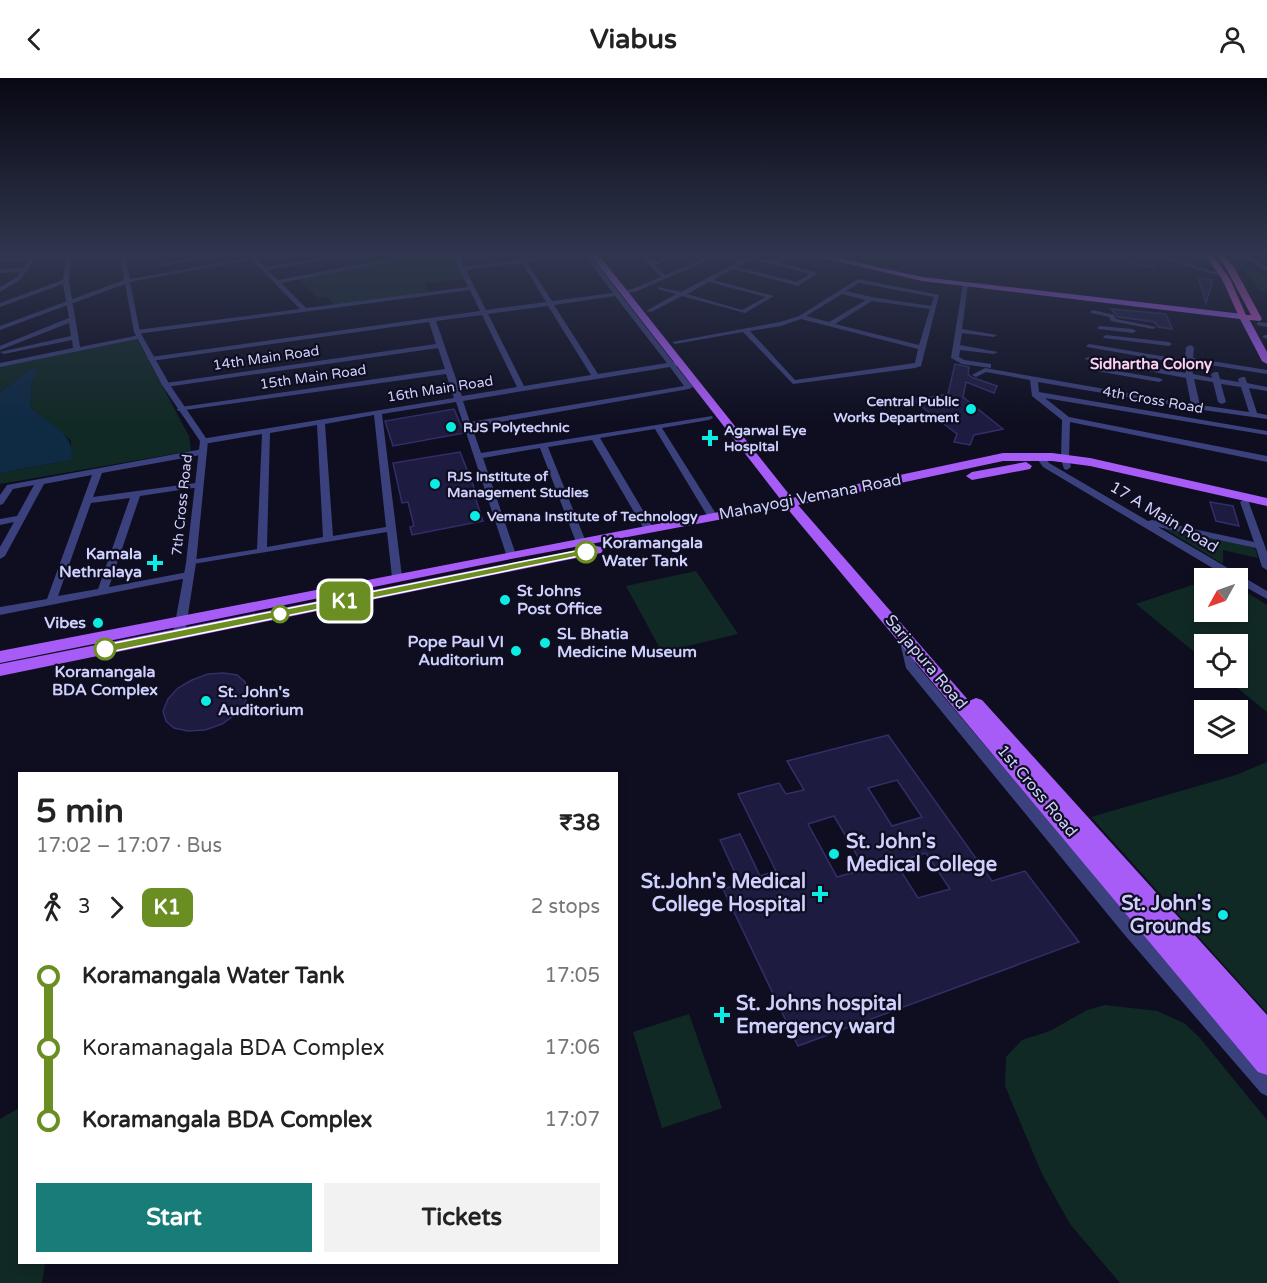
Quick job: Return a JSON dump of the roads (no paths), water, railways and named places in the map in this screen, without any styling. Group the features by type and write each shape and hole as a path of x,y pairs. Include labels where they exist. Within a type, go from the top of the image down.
{"highway":[{"path":"1239,310 1241,315 1259,320"}],"main road":[{"name":"Sarjapura Road","path":"638,310 676,364 1267,1034"},
{"path":"1199,310 1241,315"},
{"path":"1202,310 1241,315"},
{"name":"Sarjapura Road","path":"649,311 905,638 1267,1063"},
{"path":"1241,315 1267,362"},
{"path":"1259,320 1266,338"},
{"name":"Mahayogi Vemana Road","path":"0,657 180,627 799,505 1004,458 1066,463 1267,502"},
{"name":"Mahayogi Vemana Road","path":"1066,463 1267,507"},
{"name":"Mahayogi Vemana Road","path":"0,670 397,577 713,517 799,505"}],"street":[{"path":"0,328 48,310"},
{"path":"71,310 77,350"},
{"name":"7th Cross Road","path":"134,310 139,334 151,359 181,409 204,441 191,563 180,627"},
{"path":"0,365 77,350 139,334 303,310"},
{"path":"483,310 522,389"},
{"path":"151,359 502,310"},
{"path":"554,310 596,377"},
{"path":"675,342 781,324 812,310"},
{"path":"830,324 853,310"},
{"path":"745,330 794,382 915,366 918,364 933,310"},
{"path":"961,310 955,358 958,361 988,366"},
{"path":"1093,312 1112,316 1113,320 1152,326 1158,335 1169,344 1172,360"},
{"path":"801,317 922,348"},
{"path":"0,348 73,319"},
{"path":"432,320 511,555"},
{"path":"31,335 74,328"},
{"path":"1100,328 1158,335"},
{"path":"958,334 993,339"},
{"path":"0,352 74,337"},
{"path":"1106,337 1169,344"},
{"name":"14th Main Road","path":"166,385 441,345"},
{"path":"1089,346 1172,360 1267,372"},
{"path":"956,347 994,352"},
{"path":"1190,347 1188,361 1196,407"},
{"path":"1088,360 1267,389"},
{"name":"16th Main Road","path":"204,441 676,364"},
{"name":"Sarjapura Road","path":"467,425 689,387 676,364"},
{"path":"1240,369 1254,415"},
{"path":"976,375 985,370 1196,407 1267,417"},
{"path":"1102,370 1159,380"},
{"name":"15th Main Road","path":"181,409 449,371"},
{"path":"1215,371 1222,402"},
{"path":"1131,384 1159,380 1164,372"},
{"path":"1034,378 1035,394 1066,419 1267,459"},
{"name":"4th Cross Road","path":"1035,394 1267,433"},
{"path":"378,413 397,577"},
{"path":"478,456 722,416"},
{"path":"1066,419 1066,463"},
{"path":"321,422 328,540"},
{"path":"657,426 713,517"},
{"path":"262,551 266,432"},
{"path":"595,437 649,529"},
{"path":"543,445 581,542"},
{"path":"0,501 8,488 203,452"},
{"name":"17 A Main Road","path":"1043,461 1267,596"},
{"path":"51,602 98,471"},
{"path":"0,556 41,481"},
{"path":"87,501 200,484"},
{"path":"102,592 136,494"},
{"path":"1245,502 1267,567"},
{"path":"0,522 22,518"},
{"path":"1142,521 1259,546"},
{"path":"191,563 390,529"},
{"path":"0,611 188,575"},
{"path":"139,596 141,584"},
{"name":"1st Cross Road","path":"905,638 910,665 1156,960 1267,1088"}],"water":[{"path":"38,369 32,384 30,407 65,435 72,450 71,460 0,473 0,392 30,370"}],"place":[{"name":"Central Public Works Department","path":"971,409"},
{"name":"RJS Polytechnic","path":"451,427"},
{"name":"Agarwal Eye Hospital","path":"710,438"},
{"name":"RJS Institute of Management Studies","path":"435,484"},
{"name":"Vemana Institute of Technology","path":"475,516"},
{"name":"Koramangala Water Tank","path":"586,552"},
{"name":"Kamala Nethralaya","path":"155,563"},
{"name":"St Johns Post Office","path":"505,600"},
{"name":"Vibes","path":"98,623"},
{"name":"SL Bhatia Medicine Museum","path":"545,643"},
{"name":"Koramangala BDA Complex","path":"105,649"},
{"name":"Pope Paul VI Auditorium","path":"516,651"},
{"name":"St. John's Auditorium","path":"206,701"},
{"name":"St. John's Medical College","path":"834,854"},
{"name":"St.John's Medical College Hospital","path":"820,894"},
{"name":"St. John's Grounds","path":"1223,915"},
{"name":"St. Johns hospital Emergency ward","path":"722,1015"}],"district":[{"name":"Sidhartha Colony","path":"1151,364"}]}
